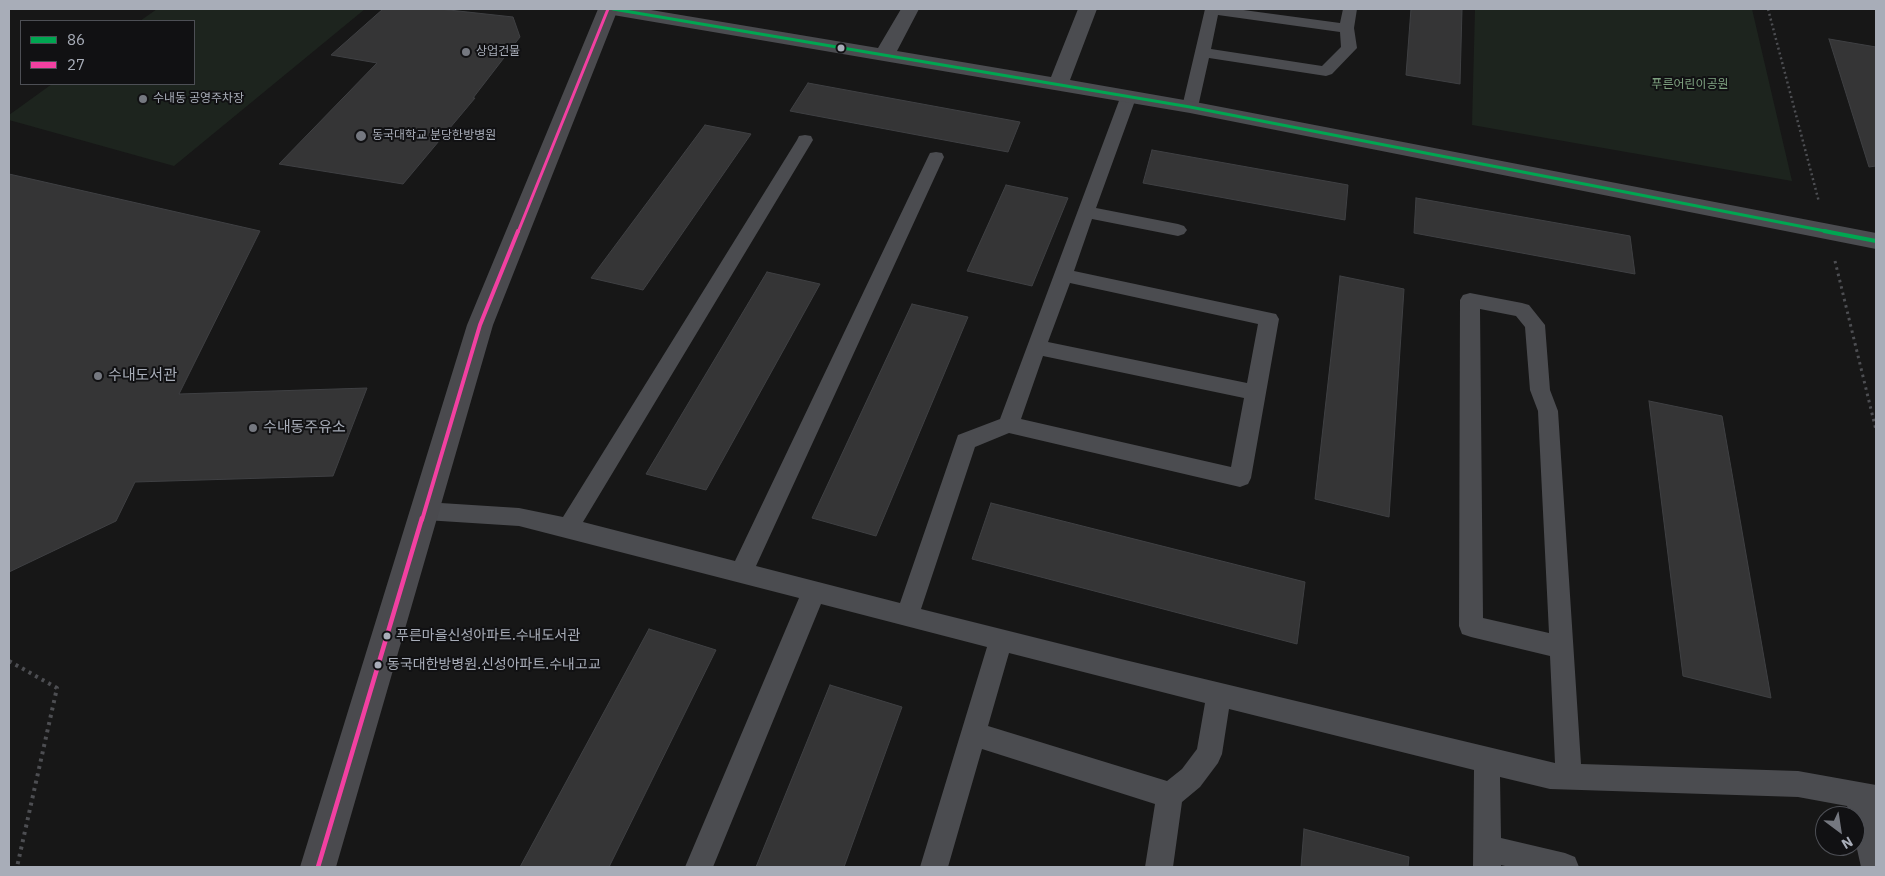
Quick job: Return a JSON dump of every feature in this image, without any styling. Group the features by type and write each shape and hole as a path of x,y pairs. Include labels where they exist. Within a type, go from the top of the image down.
{"main road":[{"path":"318,867 480,325 608,9"}],"street":[{"path":"613,9 1190,108 1876,241"},
{"path":"884,56 910,9"},
{"path":"1058,85 1088,9"}],"lane":[{"path":"1190,108 1212,9 1347,28"},
{"path":"1201,52 1326,71 1349,48 1347,28 1350,9"},
{"path":"1008,425 1128,98"},
{"path":"568,528 805,140"},
{"path":"741,573 936,156"},
{"path":"1085,212 1178,230"},
{"path":"907,616 966,441 1008,425 1240,478 1269,319 1063,275"},
{"path":"1561,647 1471,626 1470,300 1522,310 1535,325 1540,390 1548,411 1569,776"},
{"path":"1036,347 1256,392"},
{"path":"425,511 519,517 568,528 1000,640 1550,776 1798,784 1867,796 1875,867"},
{"path":"699,867 814,591"},
{"path":"934,867 1000,640"},
{"path":"1158,867 1170,795 1191,778 1209,754 1219,695"},
{"path":"973,734 1170,795"},
{"path":"1486,760 1487,858 1565,867"}],"path":[{"path":"9,661 58,688 16,867"}],"green space":[{"name":"수내동 공영주차장","path":"157,9 365,9 174,166 9,120 9,115 51,85 195,85 195,20 141,20"},
{"name":"푸른어린이공원","path":"1475,9 1752,9 1792,181 1472,125"}],"building":[{"path":"383,9 440,9 513,17 520,37 473,98 475,98 403,184 279,164 377,63 331,55"},
{"path":"1411,9 1462,9 1460,84 1406,75"},
{"path":"1829,39 1876,47 1876,166 1869,167"},
{"path":"808,83 1020,122 1008,152 790,111"},
{"path":"705,125 751,134 643,290 591,278"},
{"path":"1152,150 1348,185 1345,220 1143,183"},
{"name":"수내도서관","path":"9,174 260,231 179,394 367,388 333,476 135,482 116,521 9,572"},
{"path":"1006,185 1068,198 1032,286 967,271"},
{"path":"1416,198 1630,236 1635,274 1414,233"},
{"path":"767,272 820,284 706,490 646,474"},
{"path":"1340,276 1404,289 1389,517 1315,499"},
{"path":"912,304 968,317 876,536 812,518"},
{"path":"1649,401 1722,416 1771,698 1683,676"},
{"path":"991,503 1305,582 1297,644 972,559"},
{"path":"649,629 716,650 609,867 520,867"},
{"path":"830,685 902,707 844,867 756,867"},
{"path":"1304,829 1409,857 1408,867 1301,867"}],"transit line":[{"name":"27","path":"318,867 480,325 608,9"},
{"name":"86","path":"613,9 1190,107 1876,241"}],"place":[{"name":"상업건물","path":"466,52"},
{"name":"수내동 공영주차장","path":"143,99"},
{"name":"동국대학교 분당한방병원","path":"361,136"},
{"name":"수내도서관","path":"98,376"},
{"name":"수내동주유소","path":"253,428"},
{"name":"푸른마을신성아파트.수내도서관","path":"387,636"},
{"name":"동국대한방병원.신성아파트.수내고교","path":"378,665"}]}
